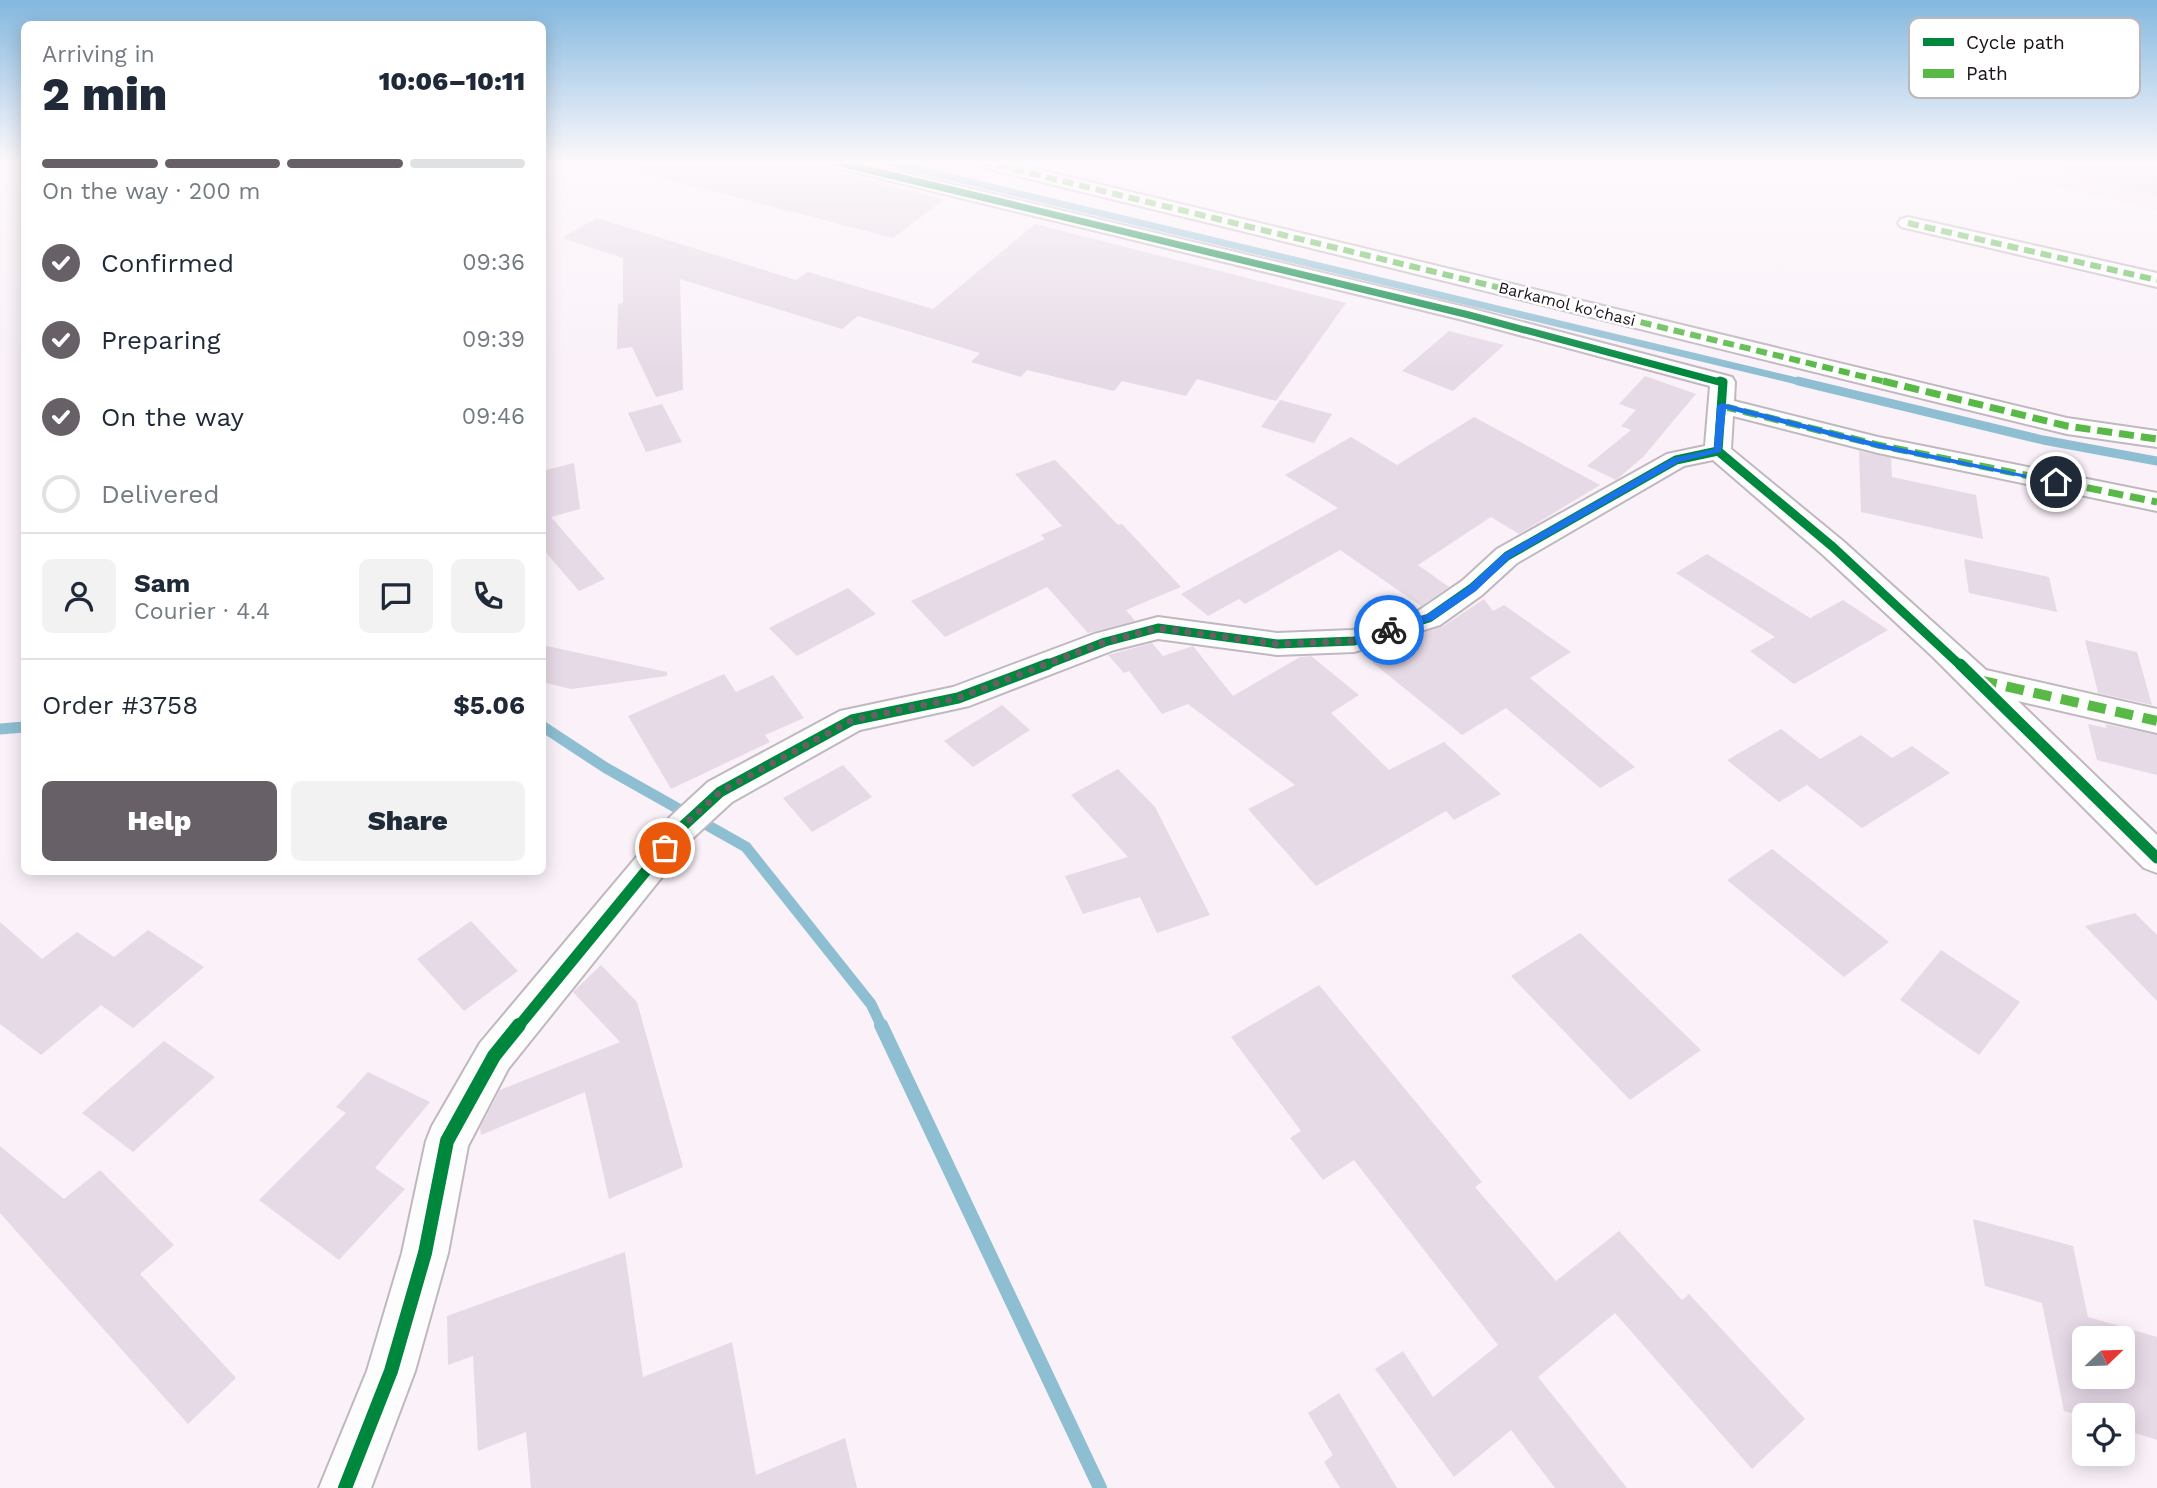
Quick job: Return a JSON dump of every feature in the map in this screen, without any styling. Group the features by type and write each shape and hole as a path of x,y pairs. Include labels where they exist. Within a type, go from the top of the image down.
{"street":[{"path":"1119,230 1469,315 1723,382 1718,450"},
{"name":"Barkamol ko'chasi","path":"1265,230 2067,426 2157,439"},
{"path":"1941,230 2157,280"},
{"path":"1722,406 1878,445 2157,502"},
{"path":"1718,450 1797,514 1979,680 2157,858"},
{"path":"345,1488 391,1371 425,1253 447,1141 494,1056 692,816 720,792 852,720 958,698 1105,642 1158,628 1277,644 1354,641 1430,618 1472,588 1507,556 1676,460 1718,450"},
{"path":"1979,680 2157,721"}],"building":[{"path":"575,230 637,230 796,280 808,272 933,309 1027,230 1060,230 1346,303 1276,401 1197,379 1186,396 1122,381 1114,391 1027,370 1021,377 971,362 980,353 858,316 842,329 680,279 683,390 656,397 632,347 617,349 618,304 623,303 623,258 562,238"},
{"path":"864,230 903,230 893,238"},
{"path":"1449,331 1504,345 1453,391 1402,371"},
{"path":"1645,376 1696,394 1643,457 1616,480 1587,466 1631,430 1621,426 1636,410 1619,404"},
{"path":"1280,400 1332,414 1314,443 1261,427"},
{"path":"662,404 682,442 646,452 628,413"},
{"path":"1474,417 1600,485 1519,534 1491,517 1418,565 1449,587 1421,606 1340,550 1245,604 1239,599 1208,616 1181,594 1338,508 1285,475 1351,437 1397,465"},
{"path":"1859,451 1891,458 1892,477 1976,495 1983,539 1861,512"},
{"path":"1055,460 1118,525 1122,524 1181,587 1126,610 1135,621 1088,633 1047,587 945,637 911,601 1045,539 1041,535 1062,526 1015,474"},
{"path":"574,463 580,509 551,517 605,579 579,591 546,553 546,470"},
{"path":"1707,554 1810,618 1843,600 1888,630 1794,684 1750,651 1775,637 1676,573"},
{"path":"1964,559 2049,577 2057,612 1969,593"},
{"path":"848,588 876,614 797,656 769,628"},
{"path":"1484,599 1493,611 1504,605 1571,652 1530,678 1635,767 1600,788 1506,708 1462,735 1372,662 1425,632 1442,627"},
{"path":"2085,640 2137,652 2152,705 2098,693"},
{"path":"1152,643 1163,656 1193,646 1233,696 1300,657 1311,656 1359,695 1331,713 1389,770 1444,742 1501,794 1454,820 1446,811 1316,886 1248,809 1295,785 1188,704 1162,714 1129,671 1124,673 1108,655"},
{"path":"546,646 667,672 667,676 571,689 546,683"},
{"path":"724,674 736,692 773,675 804,718 765,735 770,742 671,789 628,716"},
{"path":"1002,705 1030,730 973,767 944,741"},
{"path":"2088,724 2107,728 2105,724 2157,735 2157,775 2097,760"},
{"path":"1781,729 1820,759 1861,735 1892,758 1912,746 1950,773 1862,828 1807,785 1779,802 1727,760"},
{"path":"843,765 872,797 812,832 783,798"},
{"path":"1118,769 1155,807 1210,915 1157,933 1140,897 1083,914 1065,876 1128,857 1071,795"},
{"path":"1772,849 1889,942 1844,977 1727,880"},
{"path":"2135,913 2157,935 2157,1001 2085,926"},
{"path":"471,921 518,971 464,1011 417,959"},
{"path":"0,922 42,959 77,932 114,957 148,930 204,967 133,1028 101,1005 41,1055 0,1024"},
{"path":"1580,933 1701,1050 1630,1100 1511,976"},
{"path":"1941,950 2020,1002 1979,1055 1900,1000"},
{"path":"601,965 637,1002 683,1167 609,1199 585,1092 481,1135 480,1128 500,1090 620,1042 573,992"},
{"path":"1319,985 1482,1182 1475,1187 1556,1281 1619,1231 1682,1300 1689,1294 1805,1419 1752,1469 1615,1313 1538,1377 1627,1488 1555,1488 1511,1430 1454,1477 1375,1369 1403,1351 1433,1397 1498,1345 1354,1160 1323,1180 1290,1138 1301,1131 1231,1037"},
{"path":"164,1041 215,1077 133,1152 82,1113"},
{"path":"368,1072 430,1102 375,1168 405,1189 339,1260 259,1200 346,1113 336,1107"},
{"path":"0,1146 64,1199 100,1170 174,1245 140,1274 236,1378 188,1424 0,1213"},
{"path":"1973,1219 2073,1246 2088,1317 2119,1326 2072,1326 2072,1390 2135,1390 2135,1331 2157,1337 2157,1440 2135,1433 2135,1403 2072,1403 2072,1413 2064,1411 2042,1303 1985,1286"},
{"path":"625,1252 643,1377 732,1342 756,1475 845,1438 857,1488 531,1488 526,1432 478,1451 473,1356 448,1365 447,1316"},
{"path":"1339,1393 1397,1488 1340,1488 1324,1462 1333,1455 1308,1413"}],"waterway":[{"path":"1171,230 1805,383"},
{"path":"1798,381 2043,440 2157,461"},
{"path":"0,729 21,727"},
{"path":"546,729 606,768 746,847 871,1004 882,1027"},
{"path":"881,1025 1100,1488"}],"marked path":[{"path":"1265,230 2067,426 2157,439"},
{"path":"1941,230 2157,280"},
{"path":"1722,406 1878,445 2157,502"},
{"path":"1979,680 2157,721"}],"cycle path":[{"path":"1119,230 1469,315 1723,382 1718,451 1888,597 2051,752 2157,858"},
{"path":"345,1488 391,1371 425,1253 447,1141 494,1056 682,827 720,792 852,720 958,698 1105,642 1158,628 1277,644 1354,641 1429,618 1472,588 1507,556 1676,460 1718,451"}],"way so far":[{"path":"665,848 682,827 720,792 852,720 958,698 1105,642 1158,628 1277,644 1354,641 1389,630"}],"route":[{"path":"1389,630 1430,618 1472,588 1507,556 1676,460 1718,450 1722,406 1878,445 2056,482"}]}
